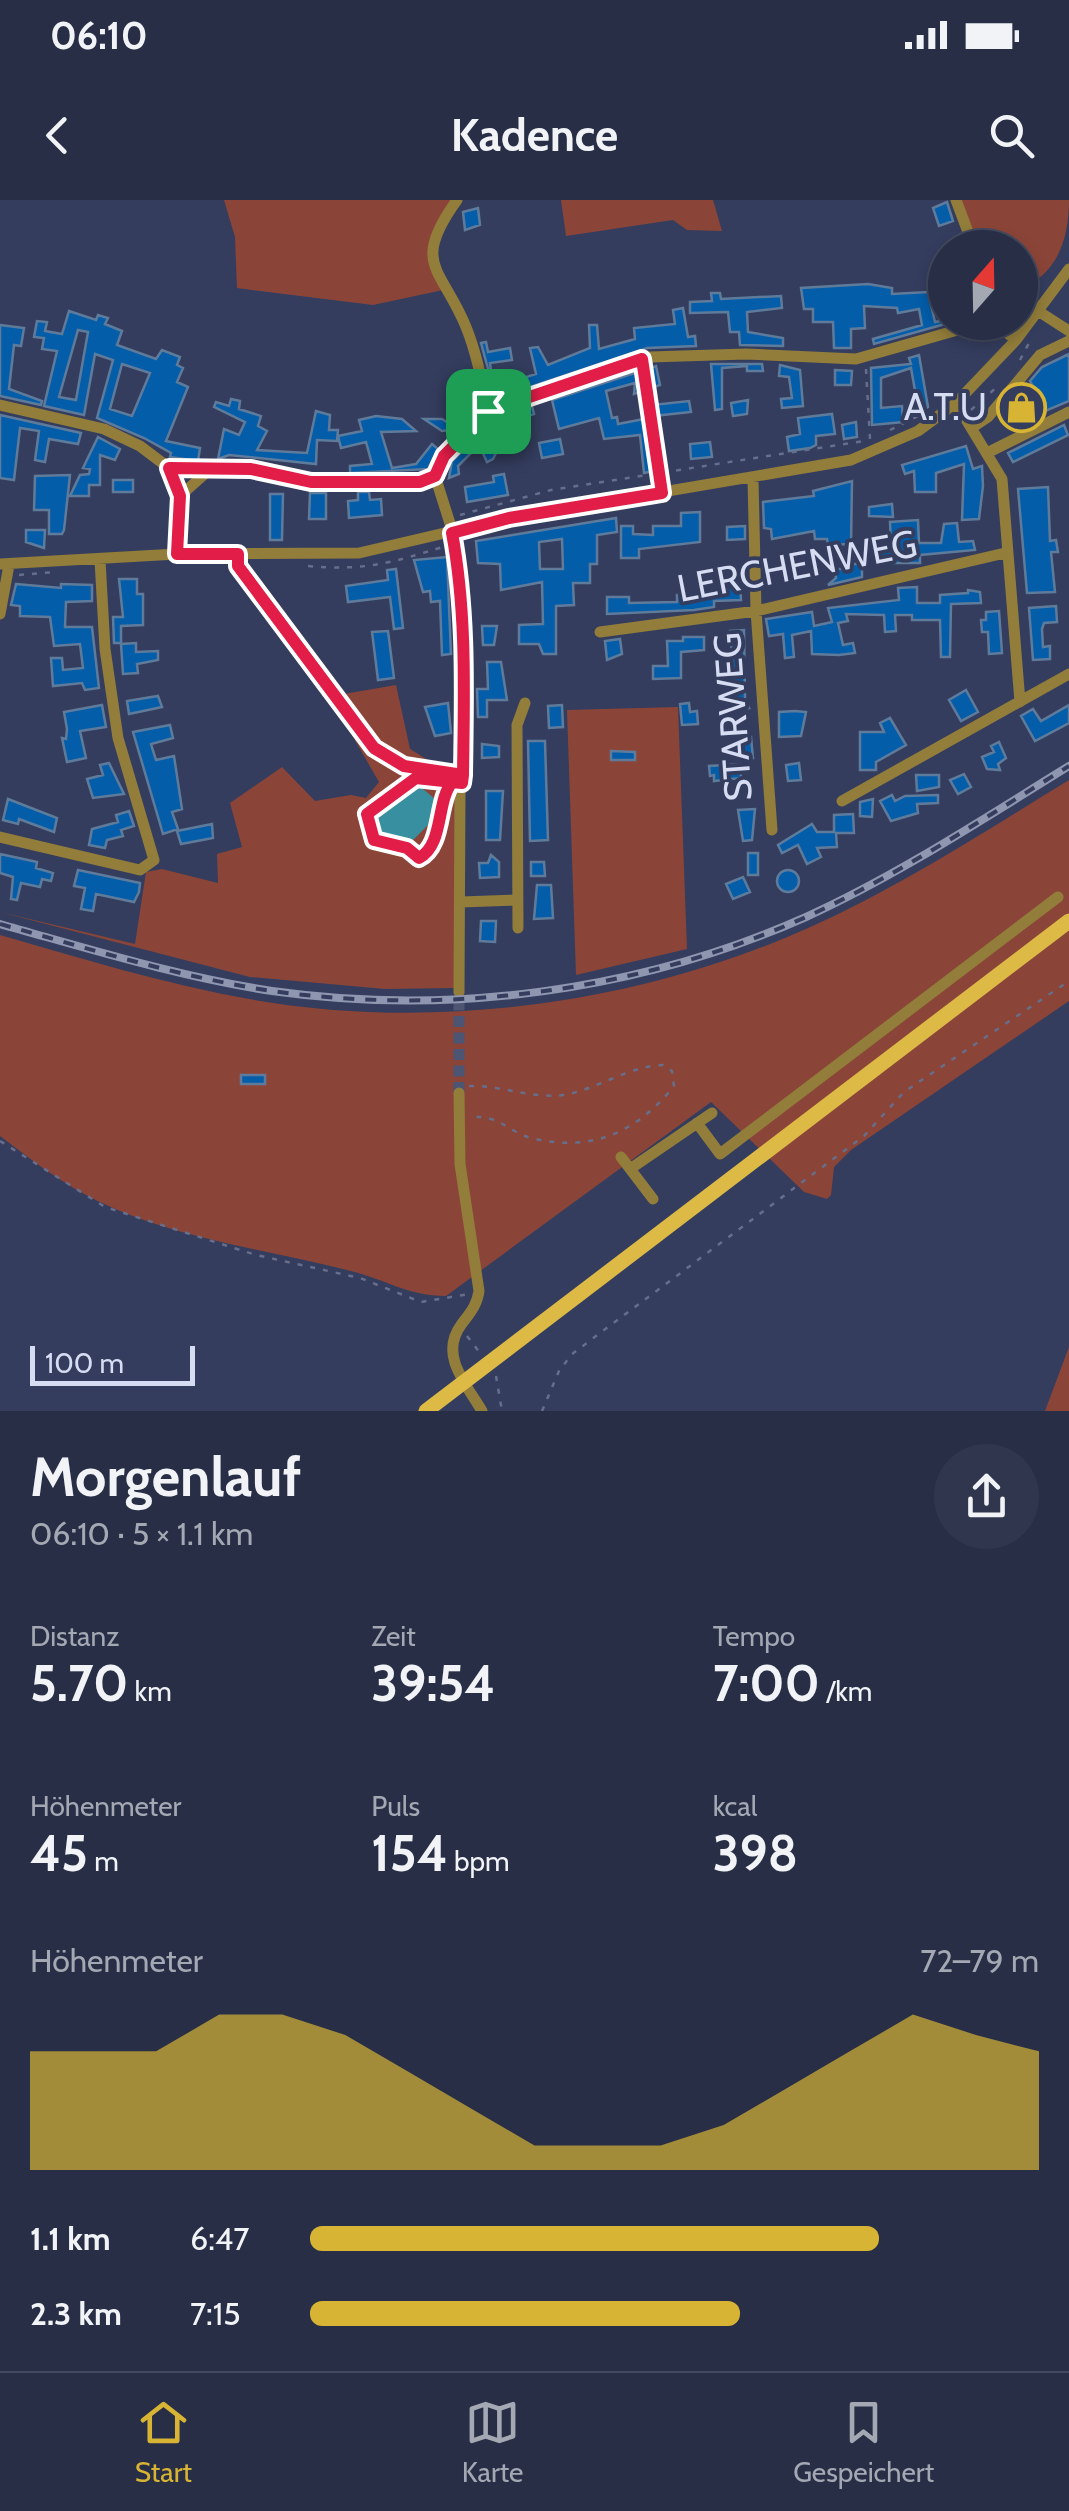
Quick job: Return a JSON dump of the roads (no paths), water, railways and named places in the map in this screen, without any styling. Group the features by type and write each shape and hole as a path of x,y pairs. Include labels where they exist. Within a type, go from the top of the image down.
{"main road":[{"path":"426,1411 1069,920"}],"street":[{"path":"457,200 438,231 432,260 472,342 488,411"},
{"path":"956,200 967,230"},
{"path":"1069,269 1038,310 1069,331"},
{"path":"460,992 461,586 451,527 435,476 444,456 488,411 642,359 746,354 866,358 928,339"},
{"path":"0,614 5,565 177,554 359,554 451,527 851,460 918,431 956,402 1016,340"},
{"path":"973,428 988,418 1040,355 1069,341"},
{"path":"956,402 1002,479 1005,554 1020,702"},
{"path":"0,404 104,429 140,446 169,468 180,496 177,554"},
{"path":"989,452 1069,412"},
{"path":"169,468 251,469 311,482 420,482 435,476"},
{"path":"180,496 208,471"},
{"name":"STARWEG","path":"753,479 756,611 772,830"},
{"name":"LERCHENWEG","path":"600,632 756,611 1005,554"},
{"path":"0,837 140,870 154,860 118,738 105,649 100,560"},
{"path":"842,801 1069,674"},
{"path":"518,928 517,725 525,703"},
{"path":"697,1123 720,1154 1058,897"},
{"path":"461,902 517,900"},
{"path":"462,1090 458,1118 460,1164 480,1291 477,1304 451,1340 452,1358 482,1411"},
{"path":"630,1169 712,1113"},
{"path":"773,1116 788,1135"},
{"path":"621,1156 653,1200"}],"tunnel":[{"path":"459,992 459,1093"}],"railway":[{"path":"0,924 169,970 272,991 408,1000 544,991 612,980 678,963 806,917 907,865 1069,766"}],"place":[{"name":"A.T.U","path":"1022,407"}]}
